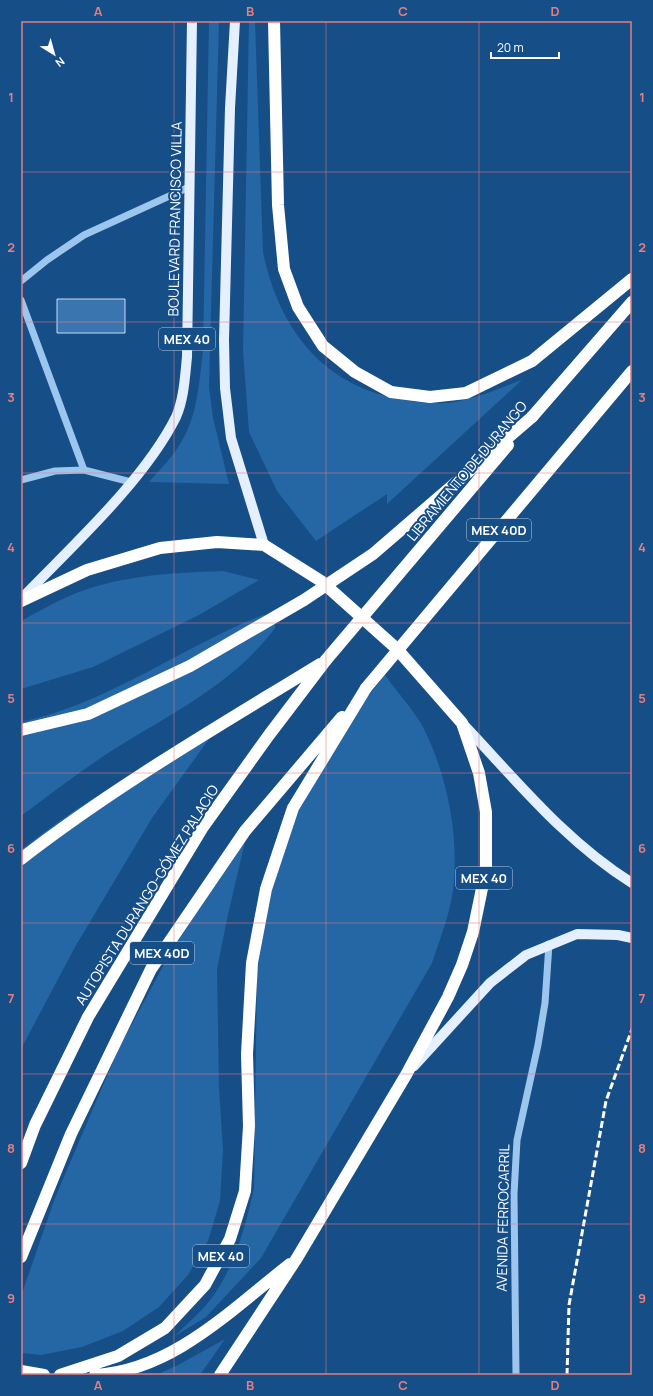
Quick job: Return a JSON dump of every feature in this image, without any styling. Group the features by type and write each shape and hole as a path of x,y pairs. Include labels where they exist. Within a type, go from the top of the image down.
{"highway":[{"path":"274,21 278,205 284,269 298,306 323,346 355,372 391,392 430,397 466,393 532,361 632,279"},
{"name":"LIBRAMIENTO DE DURANGO","path":"326,660 532,417 632,302"},
{"name":"MEX 40D","path":"21,1257 71,1134 151,969 245,831 632,371"},
{"path":"21,730 88,714 190,666 304,600 373,554 532,417"},
{"name":"MEX 40","path":"21,600 87,570 160,548 217,542 264,546 321,581 397,649 462,723 479,773 486,812 486,869 473,932 462,965 448,996 406,1075 297,1258 187,1344 148,1364 129,1370 95,1375"},
{"path":"21,859 56,832 176,753 326,660"},
{"name":"AUTOPISTA DURANGO-GÓMEZ PALACIO","path":"21,1163 35,1124 88,1017 203,827 269,735 326,660"},
{"name":"MEX 40","path":"60,1375 118,1356 165,1328 205,1285 230,1239 245,1191 249,1126 247,1054 252,963 266,889 293,808 366,688"},
{"path":"220,1375 297,1258"},
{"path":"21,1371 44,1375"}],"main road":[{"name":"BOULEVARD FRANCISCO VILLA","path":"21,600 131,482 159,444 176,416 183,389 187,357 192,21"},
{"name":"MEX 40","path":"235,21 230,108 224,340 225,388 231,438 264,546"},
{"name":"MEX 40","path":"462,723 582,848 632,883"},
{"name":"MEX 40","path":"406,1075 490,983 526,955 549,944 577,934 618,935 632,938"}],"street":[{"path":"21,281 47,260 84,235 189,187"},
{"path":"21,300 84,470"},
{"path":"21,480 56,471 84,470 131,482"},
{"name":"AVENIDA FERROCARRIL","path":"516,1375 514,1194 517,1140 540,1038 545,1003 549,944"}],"shaded area":[{"path":"209,21 219,21 209,386 213,418 229,484 149,482 173,454 186,433 191,422 199,386 203,350"},
{"path":"249,21 255,21 263,252 270,279 279,303 291,326 306,346 324,364 344,379 367,390 409,401 424,403 455,402 481,395 522,380 387,504 387,494 316,541 277,491 249,432 243,351"},
{"path":"223,571 259,580 197,616 93,667 21,689 21,621 67,597 105,584 144,576"},
{"path":"263,615 275,617 275,628 258,649 218,684 105,755 21,816 21,722 53,714 114,689 233,628"},
{"path":"385,675 410,707 423,727 444,782 452,822 455,861 453,891 449,912 432,963 261,1258 206,1317 175,1336 207,1304 224,1278 242,1234 254,1188 257,973 271,886 300,806 351,717"},
{"path":"219,725 152,818 75,947 21,1049 21,850 68,815 117,783"},
{"path":"251,816 217,969 219,1087 223,1151 220,1201 208,1241 188,1275 159,1307 123,1331 82,1347 41,1355 21,1353 21,1296 55,1198 118,1050 188,920"},
{"path":"225,1339 200,1375 156,1375 178,1365"}],"building":[{"path":"57,299 125,299 125,333 57,333"}],"railway":[{"path":"567,1375 569,1305 606,1101 632,1029"}]}
